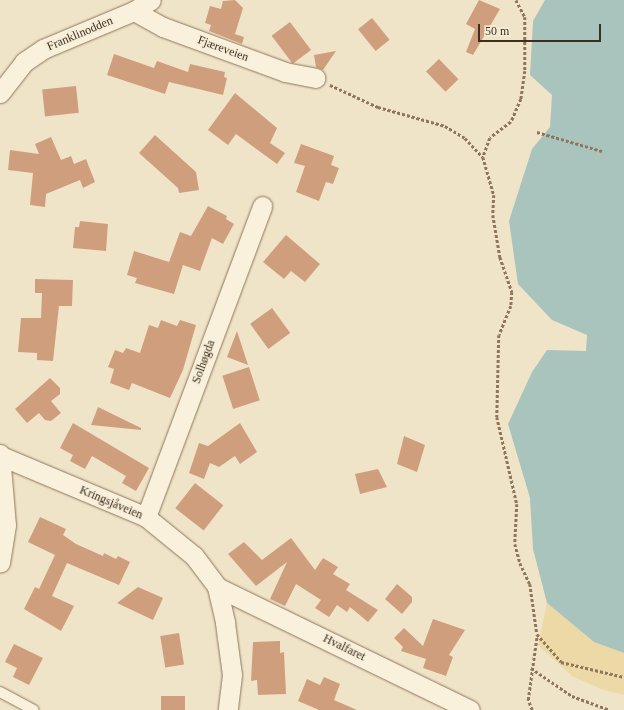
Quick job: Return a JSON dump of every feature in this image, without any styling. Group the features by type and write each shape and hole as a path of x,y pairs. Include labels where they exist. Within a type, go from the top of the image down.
{"street":[{"name":"Franklinodden","path":"0,93 24,62 43,49 134,11 151,0"},
{"name":"Fjæreveien","path":"134,11 163,27 285,72 315,78"},
{"name":"Solhøgda","path":"146,517 262,206"},
{"name":"Kringsjåveien","path":"0,455 146,517 194,556 217,587 232,675 228,710"},
{"path":"0,455 6,525 0,563"},
{"name":"Hvalfaret","path":"217,587 470,710"}],"lane":[{"path":"0,692 34,710"}],"path":[{"path":"483,157 490,138 510,122 521,99 525,71 525,17 516,0"},
{"path":"315,78 378,107 445,126 465,138 483,157 494,195 493,215 500,257 512,292 511,306 499,335 496,417 518,504 515,544 520,563 530,584 537,634 531,668 528,700 532,710"},
{"path":"537,132 602,151"},
{"path":"537,634 561,662 624,677"},
{"path":"531,668 572,696 610,710"}],"sand":[{"path":"547,603 594,642 624,653 624,695 601,689 572,676 538,645"}],"water":[{"path":"545,0 624,0 624,653 594,642 547,603 533,549 530,498 508,424 532,372 547,350 586,351 587,335 552,320 518,284 509,221 532,149 550,127 552,95 530,75 533,21"}],"building":[{"path":"235,0 243,8 235,34 244,37 242,44 209,31 211,25 205,23 210,6 221,9 223,1"},
{"path":"479,0 500,9 473,55 466,52 475,29 466,24"},
{"path":"372,18 390,40 376,51 358,29"},
{"path":"290,22 311,50 293,64 272,36"},
{"path":"336,51 323,70 316,67 314,55"},
{"path":"114,54 154,68 157,61 188,72 190,64 225,72 224,77 227,78 223,95 169,82 165,94 107,75"},
{"path":"439,59 458,79 446,92 426,72"},
{"path":"76,86 79,113 45,116 42,90"},
{"path":"235,93 277,128 270,143 285,153 277,164 236,134 228,145 208,130"},
{"path":"155,135 196,172 199,190 179,193 178,188 139,153"},
{"path":"51,137 61,160 71,156 74,164 86,159 95,182 83,188 80,180 46,194 45,207 30,205 33,173 8,170 10,150 39,154 35,144"},
{"path":"301,144 334,156 331,165 339,168 333,184 326,182 319,201 296,192 305,166 294,163"},
{"path":"208,206 227,216 226,219 234,224 223,244 212,238 200,271 183,265 174,294 135,283 137,278 127,275 134,251 169,262 180,232 191,236"},
{"path":"80,221 108,224 106,251 73,248 75,227 79,227"},
{"path":"286,235 320,264 305,282 291,271 284,279 263,262"},
{"path":"35,279 73,280 72,306 59,306 53,361 37,360 37,353 18,352 21,318 41,318 42,293 35,293"},
{"path":"272,308 290,333 268,349 250,324"},
{"path":"161,320 177,326 180,320 196,325 183,370 170,398 132,383 129,390 110,383 114,369 108,367 115,350 123,353 126,348 140,353 149,325 158,328"},
{"path":"237,331 248,365 227,357"},
{"path":"249,367 260,400 233,409 222,376"},
{"path":"50,378 60,388 60,394 51,401 61,413 51,421 45,420 39,413 27,423 15,409"},
{"path":"98,407 141,428 141,430 91,425"},
{"path":"73,423 149,468 136,491 122,483 126,476 92,456 85,469 70,461 73,455 60,448"},
{"path":"240,423 257,452 240,464 235,456 219,467 210,463 204,479 189,473 199,443 208,446"},
{"path":"404,436 425,445 417,472 397,464"},
{"path":"378,469 387,487 360,494 355,474"},
{"path":"195,483 223,505 204,530 175,508"},
{"path":"40,517 66,529 63,535 76,544 103,556 104,553 116,559 118,556 130,562 119,585 67,563 52,596 74,606 61,631 24,609 35,587 39,589 55,555 28,542"},
{"path":"291,538 315,570 323,558 338,567 333,574 350,584 346,590 378,610 368,622 350,607 347,612 337,605 329,617 315,608 321,600 296,584 285,606 270,599 287,562 256,586 228,554 244,542 262,560"},
{"path":"397,584 412,597 412,602 402,614 385,599"},
{"path":"138,587 163,598 153,620 117,603"},
{"path":"433,619 465,630 449,655 453,657 446,676 423,668 426,659 401,651 403,647 394,638 404,628 423,646"},
{"path":"179,633 184,665 165,668 160,636"},
{"path":"280,641 280,653 284,652 286,694 258,695 257,680 251,681 253,642"},
{"path":"14,644 43,658 29,685 13,677 17,668 5,662"},
{"path":"324,677 340,684 334,700 357,710 319,710 298,701 307,679 320,685"},
{"path":"161,696 185,696 185,710 161,710"}]}
